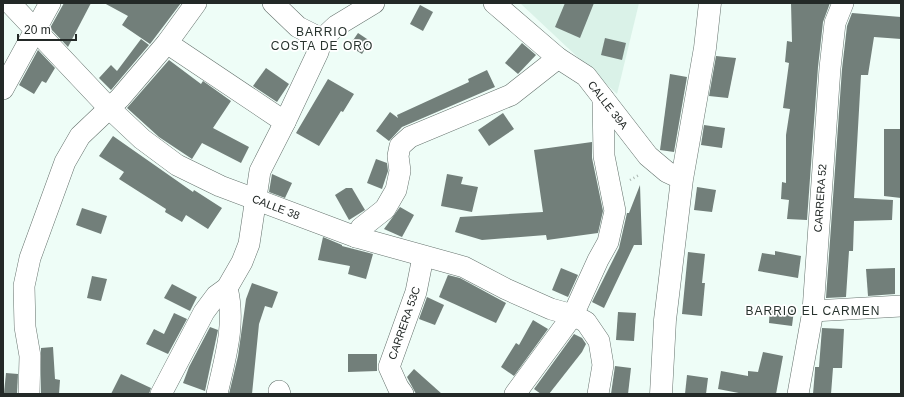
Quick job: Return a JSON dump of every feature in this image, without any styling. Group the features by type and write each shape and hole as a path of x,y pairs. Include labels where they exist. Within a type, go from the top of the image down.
{"street":[{"name":"CALLE 38","path":"10,3 109,108 142,139 177,165 220,186 356,237 423,257 464,267 506,289 551,309 573,315 586,322 592,328 599,341 603,365 598,394"},
{"path":"3,89 50,3"},
{"path":"28,394 30,356 25,327 24,286 30,258 65,162 80,136 109,108 166,43 196,3"},
{"path":"273,3 298,27 322,39"},
{"path":"161,394 204,312 216,296 227,288 242,262 249,244 257,200 260,171 318,52 322,39 336,26 374,3"},
{"name":"CALLE 39A","path":"494,3 558,58 586,76 648,156 674,175"},
{"path":"661,394 674,175 705,48 710,3"},
{"name":"CARRERA 52","path":"798,394 813,311 830,68 835,23 843,3"},
{"path":"166,43 285,122"},
{"path":"356,237 361,228 385,209 396,190 400,171 398,156 400,146 410,137 512,95 558,58"},
{"path":"515,394 573,315 598,260 608,242 615,211 604,156 602,98"},
{"path":"604,133 611,128 621,128 630,132"},
{"name":"CARRERA 53C","path":"400,390 389,367 416,292 423,257"},
{"path":"217,394 231,329 231,305 227,288"},
{"path":"813,311 901,306"}],"path":[{"path":"615,211 630,180 652,170 674,175"}],"shaded area":[{"path":"520,3 639,3 617,94"}],"building":[{"path":"64,3 91,3 68,47 50,28"},
{"path":"104,3 181,3 150,44 122,25 128,16"},
{"path":"565,3 594,3 580,38 555,27"},
{"path":"791,3 830,3 823,22 818,67 807,220 787,219 789,200 781,199 782,182 786,183 786,135 790,109 783,108 789,63 785,62 787,41 792,42"},
{"path":"420,5 433,12 423,31 410,24"},
{"path":"852,13 901,17 901,39 874,37 868,75 861,75 854,198 893,200 892,220 854,221 853,251 849,251 846,297 826,298 842,69 847,26"},
{"path":"358,33 370,41 362,54 349,46"},
{"path":"605,38 626,43 622,60 601,55"},
{"path":"141,39 149,45 111,90 99,78 111,65 117,71"},
{"path":"522,43 536,55 518,74 505,63"},
{"path":"38,50 55,68 46,83 42,81 34,94 19,85"},
{"path":"716,56 736,58 728,98 709,96"},
{"path":"169,60 201,84 203,81 231,101 213,128 249,147 241,163 202,143 192,159 159,137 127,108"},
{"path":"266,68 289,84 277,102 253,86"},
{"path":"487,70 495,87 402,127 389,141 376,131 390,112 398,118 397,115 469,82 468,79"},
{"path":"670,74 687,77 674,152 660,150"},
{"path":"328,79 354,94 343,112 341,111 319,146 296,133"},
{"path":"503,113 514,129 489,146 478,130"},
{"path":"704,125 725,128 722,148 701,145"},
{"path":"884,129 901,129 901,198 884,196"},
{"path":"113,136 193,192 194,190 222,208 208,229 186,215 182,222 165,212 166,209 119,179 124,172 99,156"},
{"path":"592,142 592,158 603,211 598,233 547,240 546,235 482,240 455,232 460,217 543,212 534,150"},
{"path":"376,159 387,163 388,171 382,189 367,183"},
{"path":"272,174 292,183 285,198 269,192"},
{"path":"447,174 463,177 461,184 478,187 472,212 441,206"},
{"path":"640,185 642,245 634,245 604,308 592,302 619,248 627,213 629,213"},
{"path":"697,187 716,190 712,212 694,210"},
{"path":"346,188 352,188 365,210 349,220 335,195"},
{"path":"400,207 414,215 402,237 384,229"},
{"path":"82,208 107,216 101,234 76,225"},
{"path":"323,237 342,246 373,254 366,279 348,274 350,266 318,260"},
{"path":"775,251 801,256 798,278 758,271 762,253 775,255"},
{"path":"688,252 705,254 702,283 705,283 702,316 682,314"},
{"path":"561,268 578,275 568,297 552,290"},
{"path":"895,268 895,294 868,296 866,269"},
{"path":"448,275 460,278 506,303 496,323 439,297"},
{"path":"92,276 107,279 101,301 87,298"},
{"path":"252,283 278,292 272,308 265,306 259,324 252,394 229,394 238,356 246,299"},
{"path":"172,284 197,297 190,311 164,298"},
{"path":"427,297 444,305 435,325 419,319"},
{"path":"770,307 794,310 792,326 769,323"},
{"path":"618,312 636,313 634,341 616,340"},
{"path":"174,313 187,319 168,354 146,344 154,329 164,334"},
{"path":"533,320 548,329 514,376 501,367 516,343 519,345"},
{"path":"210,327 218,330 205,391 183,383 189,367"},
{"path":"822,328 844,329 842,368 833,368 831,394 813,394 815,367 819,367"},
{"path":"574,334 582,338 586,344 582,352 549,394 541,394 534,389"},
{"path":"53,347 55,379 60,380 59,394 41,394 41,348"},
{"path":"763,352 783,356 776,394 744,394 718,389 721,371 748,376 748,371 758,372"},
{"path":"348,354 377,354 377,371 348,372"},
{"path":"615,366 631,368 628,394 611,394"},
{"path":"414,369 442,394 416,394 407,377"},
{"path":"6,373 18,374 17,394 4,393"},
{"path":"121,374 151,388 149,394 111,394"},
{"path":"687,375 708,378 706,394 685,394"}],"district":[{"name":"BARRIO COSTA DE ORO","path":"322,39"},
{"name":"BARRIO EL CARMEN","path":"813,311"}]}
